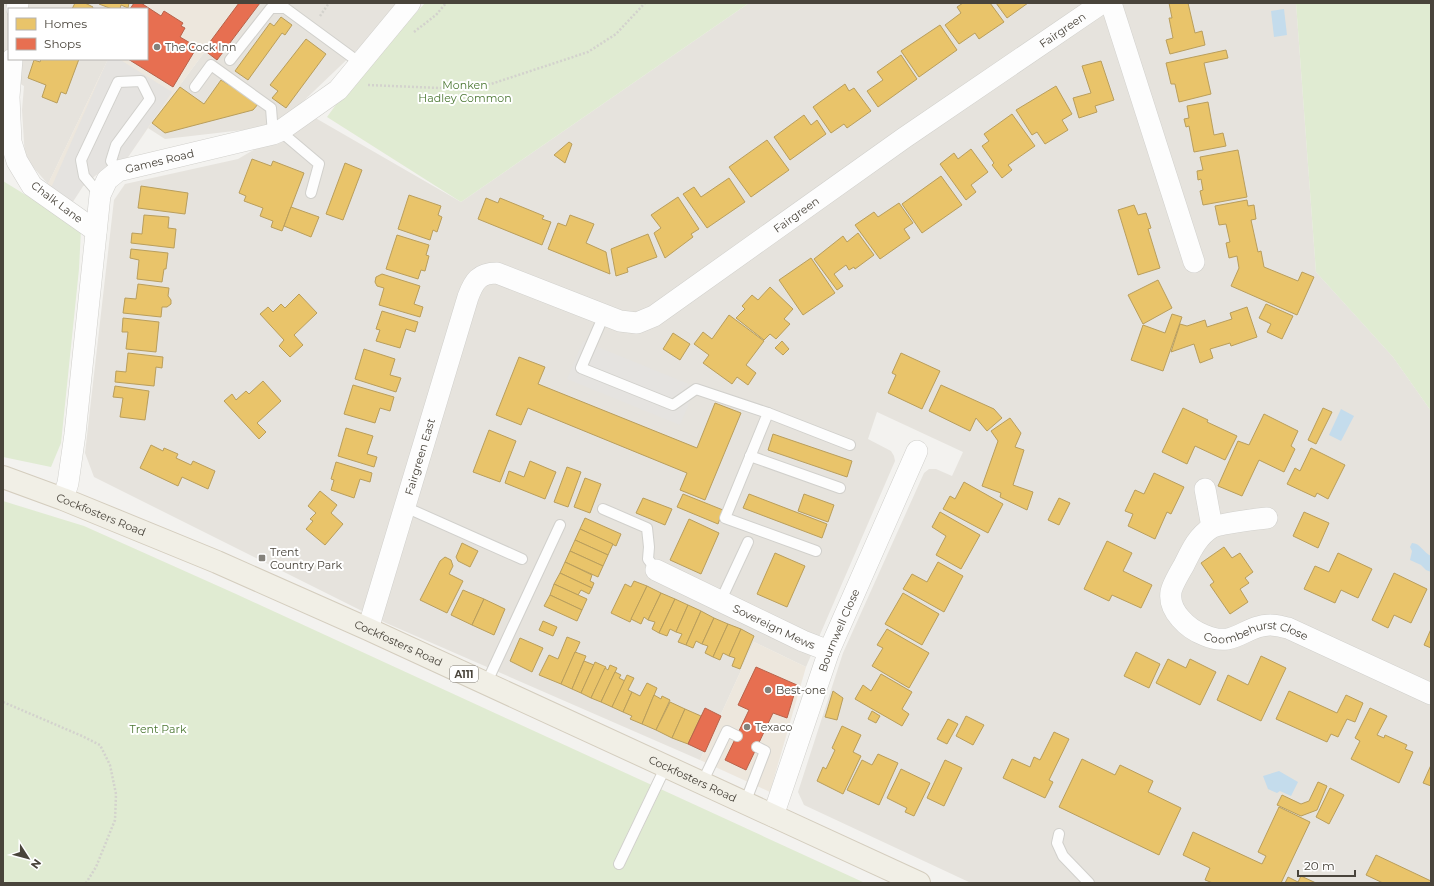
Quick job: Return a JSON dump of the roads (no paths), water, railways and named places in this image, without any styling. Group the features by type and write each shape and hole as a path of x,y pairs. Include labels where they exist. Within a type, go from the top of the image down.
{"main road":[{"name":"Cockfosters Road","path":"3,477 63,498 217,562 368,629 919,883"}],"street":[{"name":"Games Road","path":"63,498 68,483 75,434 100,195 107,180 118,171 276,132 338,90 410,3"},
{"name":"Fairgreen","path":"473,285 481,276 488,273 497,272 620,321 637,323 654,316 904,138 1102,3"},
{"path":"1111,3 1194,262"},
{"name":"Chalk Lane","path":"12,60 9,97 11,142 10,162 32,186 96,231"},
{"name":"Fairgreen East","path":"368,629 473,285"},
{"name":"Bournwell Close","path":"773,816 829,652 917,451"},
{"path":"1205,489 1212,527 1267,518"},
{"name":"Coombehurst Close","path":"1212,527 1200,536 1171,592 1172,604 1177,614 1188,627 1204,635 1220,640 1236,637 1254,628 1270,625 1288,628 1431,694"},
{"name":"Sovereign Mews","path":"656,570 829,652"}],"lane":[{"path":"230,60 271,8 285,8 360,63"},
{"path":"195,87 211,65 271,108 276,132 319,164 311,193"},
{"path":"100,195 84,176 81,160 118,82 140,81 150,99 116,145 112,161 118,171"},
{"path":"604,315 581,368 673,406 696,389 768,413 850,445"},
{"path":"768,413 725,518 816,551"},
{"path":"750,456 840,488"},
{"path":"405,507 522,559"},
{"name":"Sovereign Mews","path":"603,509 647,528 649,548 648,559 656,570"},
{"path":"486,684 560,525"},
{"name":"Sovereign Mews","path":"721,600 748,542"},
{"path":"702,783 727,731 737,736"},
{"path":"745,803 765,751 757,747"},
{"path":"619,864 666,766"},
{"path":"1059,834 1057,843 1063,856 1089,883"}],"water":[{"path":"1284,9 1287,35 1274,37 1271,11"},
{"path":"1341,409 1354,416 1341,441 1329,435"},
{"path":"1412,543 1420,546 1431,556 1431,572 1410,560 1412,551 1410,547"},
{"path":"1279,771 1298,782 1291,796 1280,791 1277,793 1268,789 1263,776"}],"place":[{"name":"The Cock Inn","path":"157,47"},
{"name":"Trent Country Park","path":"262,558"},
{"name":"Best-one","path":"768,690"},
{"name":"Texaco","path":"747,727"}],"park label":[{"name":"Monken Hadley Common","path":"465,91"},
{"name":"Trent Park","path":"158,729"}]}
